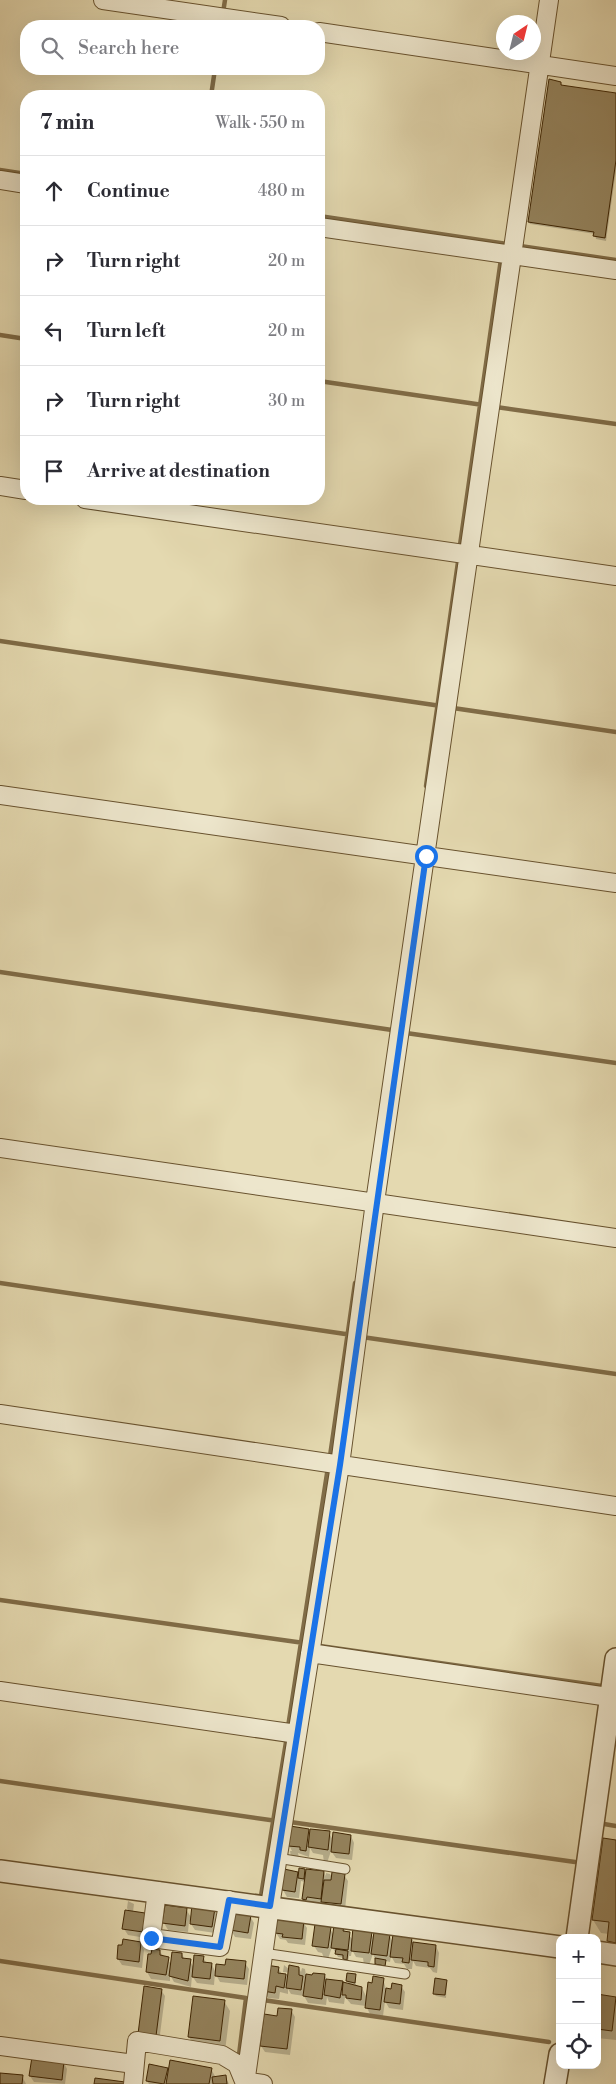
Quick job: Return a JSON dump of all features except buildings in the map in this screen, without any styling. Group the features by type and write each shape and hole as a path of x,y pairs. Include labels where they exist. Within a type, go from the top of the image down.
{"street":[{"path":"103,0 240,20"},
{"path":"244,2083 277,1858 340,1465 375,1202 549,0"},
{"path":"325,33 616,76"},
{"path":"0,180 20,183"},
{"path":"325,228 616,270"},
{"path":"0,486 20,489"},
{"path":"126,505 616,576"},
{"path":"0,795 616,883"},
{"path":"0,1148 616,1238"},
{"path":"0,1414 616,1506"},
{"path":"310,1653 613,1698"},
{"path":"578,1934 613,1698 616,1660"},
{"path":"0,1691 297,1734"},
{"path":"0,1871 229,1900 556,1946"},
{"path":"157,1891 151,1938 220,1947 229,1900"},
{"path":"601,1953 616,1955"},
{"path":"132,2084 136,2041 222,2055 237,2064 244,2083"},
{"path":"0,2046 134,2064"},
{"path":"555,2084 558,2069"},
{"path":"244,2083 263,2084"}],"lane":[{"path":"277,1858 345,1869"},
{"path":"263,1953 405,1974"}],"waterway":[{"path":"223,13 225,0"},
{"path":"212,90 214,75"},
{"path":"0,170 20,173"},
{"path":"325,217 507,244"},
{"path":"520,246 616,260"},
{"path":"460,545 501,259"},
{"path":"0,335 20,338"},
{"path":"325,382 483,405"},
{"path":"496,407 616,424"},
{"path":"426,786 458,562"},
{"path":"0,641 441,706"},
{"path":"453,708 616,732"},
{"path":"0,972 392,1030"},
{"path":"406,1033 616,1063"},
{"path":"0,1283 352,1335"},
{"path":"330,1456 355,1283"},
{"path":"362,1337 616,1374"},
{"path":"288,1727 328,1467"},
{"path":"0,1600 304,1643"},
{"path":"320,1646 602,1686"},
{"path":"261,1896 286,1742"},
{"path":"0,1781 277,1821"},
{"path":"290,1822 575,1862"},
{"path":"604,1824 616,1826"},
{"path":"0,1961 246,1998 239,2055"},
{"path":"263,2000 549,2042"}],"route":[{"path":"151,1938 220,1947 229,1900 270,1906 340,1465 375,1202 426,856"}]}
